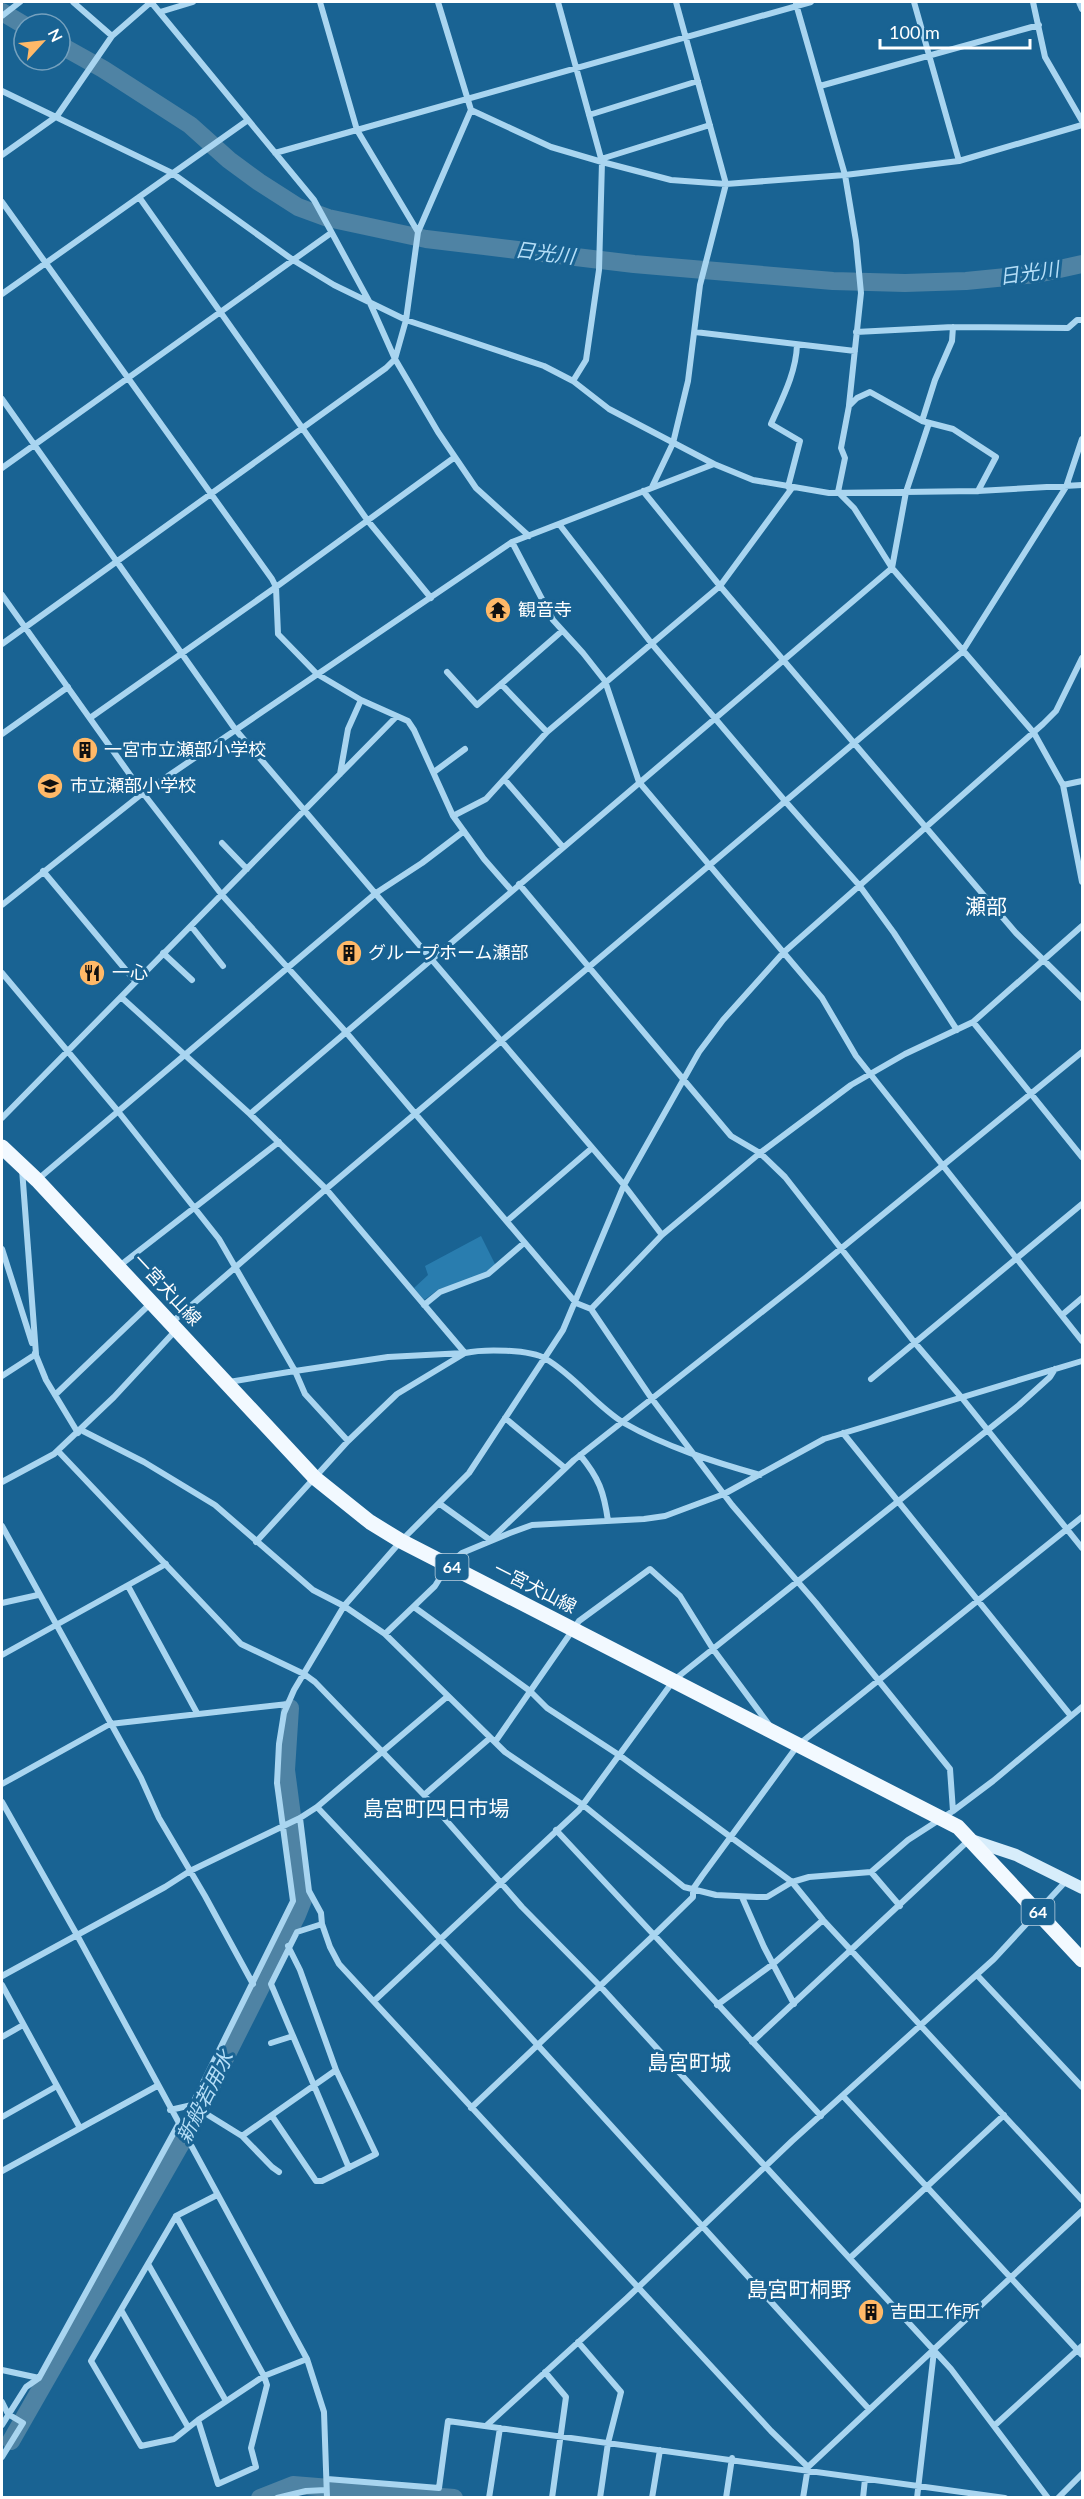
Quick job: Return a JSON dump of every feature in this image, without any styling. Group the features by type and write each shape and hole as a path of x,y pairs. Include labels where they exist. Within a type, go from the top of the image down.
{"main road":[{"name":"一宮犬山線","path":"2,1147 37,1180 315,1478 370,1522 401,1541 798,1745 947,1815 1083,1960"}],"street":[{"path":"2,16 20,2"},
{"path":"73,2 112,36"},
{"path":"2,155 57,116 112,36 151,2 314,200 370,303 395,359 455,457 488,500 529,536"},
{"path":"160,12 193,2"},
{"path":"320,2 357,130 418,232"},
{"path":"438,2 471,110 551,147 671,180 726,184 845,175 959,161 1083,123 1044,57 1033,2"},
{"path":"558,2 602,160 599,270 586,360 573,381"},
{"path":"652,487 673,443 688,381 700,285 726,184 676,2"},
{"path":"275,153 796,4 811,2"},
{"path":"914,2 959,161"},
{"path":"1079,2 1083,9"},
{"path":"796,4 845,175 856,241 861,294 849,406 841,448 845,459 838,492"},
{"path":"820,86 1039,25"},
{"path":"589,115 698,81"},
{"path":"2,91 172,173 293,260 334,285 406,320 544,366 573,381 609,409 714,464 753,480 829,493 978,491 1083,485"},
{"path":"2,644 386,368 395,359 406,320 418,232 471,110"},
{"path":"2,294 248,120"},
{"path":"602,160 710,125"},
{"path":"139,197 368,521 431,598"},
{"path":"2,202 276,587 278,634 317,674 361,700 408,721 453,816 512,891"},
{"path":"2,468 331,233"},
{"path":"856,332 953,327 1068,328 1077,320 1083,320"},
{"path":"922,421 935,380 952,341 953,327"},
{"path":"695,332 855,351"},
{"path":"453,816 486,799 547,732 720,586 790,488 800,441 771,424 789,383 797,355 797,345"},
{"path":"849,406 857,398 870,392 922,421 953,429 996,457 978,491"},
{"path":"2,399 118,560 235,729 624,1185 662,1235"},
{"path":"250,1114 562,846 892,568 906,492 929,423"},
{"path":"2,1482 58,1451 79,1432 174,1326 234,1268 962,652 1065,487 1083,439"},
{"path":"90,718 455,457"},
{"path":"2,905 143,793 512,542 714,464"},
{"path":"643,491 720,586 1016,933 1083,998"},
{"path":"838,492 854,508 892,568 1034,733 1063,785 1079,846 1083,882"},
{"path":"559,524 652,644 859,885 894,933 957,1030"},
{"path":"512,542 553,620 605,681 639,782 822,998 856,1056 1083,1341"},
{"path":"2,596 143,793 222,895 345,1031 576,1303 591,1309 652,1399 724,1494 798,1581 950,1769 947,1815"},
{"path":"447,672 477,705 562,631"},
{"path":"192,2105 293,1901 278,1783 279,1744 288,1704 294,1690 344,1606 401,1541 469,1473 545,1358 563,1330 576,1303 624,1185 699,1052 723,1020 783,953 1034,733 1056,711 1083,658"},
{"path":"501,684 547,732"},
{"path":"2,734 68,687"},
{"path":"340,774 348,729 361,700"},
{"path":"2,1118 396,717"},
{"path":"434,772 465,750"},
{"path":"505,780 562,846"},
{"path":"1063,785 1083,781"},
{"path":"37,1180 376,892 422,863 464,831"},
{"path":"222,843 247,869"},
{"path":"43,871 135,981"},
{"path":"519,884 731,1136 760,1153 785,1177 915,1343 1083,1548"},
{"path":"191,926 223,966"},
{"path":"591,1309 662,1235 760,1153 780,1140 820,1107 870,1073 904,1054 973,1022 1083,926"},
{"path":"163,953 192,980"},
{"path":"2,973 117,1110 219,1239 295,1371 305,1394 348,1441"},
{"path":"121,997 250,1114 326,1189 465,1353"},
{"path":"973,1022 1083,1157"},
{"path":"490,1540 580,1455 1083,1052"},
{"path":"118,1267 279,1142"},
{"path":"507,1221 592,1148"},
{"path":"22,1166 36,1354"},
{"path":"871,1379 1083,1204"},
{"path":"424,1305 440,1292 488,1274 524,1243"},
{"path":"2,1249 4,1269 46,1380 79,1432 136,1457 215,1505 314,1590 344,1606 385,1634 513,1758 583,1805 684,1887 716,1895 767,1897 792,1882 828,1874 871,1872 908,1840 947,1815 1083,1707"},
{"path":"1062,1315 1083,1298"},
{"path":"55,1395 151,1303"},
{"path":"226,1382 388,1357 497,1350 545,1358 622,1422 695,1454 761,1475"},
{"path":"256,1542 348,1441 397,1394 465,1353"},
{"path":"2,1376 36,1354"},
{"path":"385,1634 435,1586 448,1565 462,1553 490,1540 532,1525 665,1516 724,1494 824,1439 1083,1361"},
{"path":"374,2001 583,1805 674,1680 988,1430 1050,1377 1054,1369"},
{"path":"505,1418 565,1468"},
{"path":"843,1433 1071,1716"},
{"path":"58,1451 241,1644 304,1674 315,1682 382,1751 501,1883 600,1986 951,2369 1048,2498"},
{"path":"580,1455 593,1471 603,1491 608,1521"},
{"path":"440,1504 490,1540"},
{"path":"471,2108 693,1897 693,1889 798,1745 1083,1517"},
{"path":"2,1526 38,1595 57,1624 141,1778 159,1818 252,1984"},
{"path":"2,1655 166,1564"},
{"path":"424,1796 492,1740 579,1621 650,1569 680,1596 713,1649 774,1731"},
{"path":"128,1586 197,1713"},
{"path":"2,1603 38,1595"},
{"path":"414,1607 530,1691 547,1708 619,1755 792,1882 823,1920 1083,2200"},
{"path":"2,1976 190,1871 317,1807 448,1696"},
{"path":"2,1784 110,1724 288,1704"},
{"path":"2,1802 307,2359 320,2391 324,2412 327,2494 306,2491 277,2498"},
{"path":"317,1807 441,1938 701,2227 868,2408"},
{"path":"298,1818 309,1892 321,1912 322,1924 339,1964 807,2469"},
{"path":"556,1830 821,2116"},
{"path":"752,2042 970,1839 1016,1855 1066,1881 1081,1885"},
{"path":"871,1872 900,1906"},
{"path":"486,2426 638,2288 766,2166 977,1975 1066,1881"},
{"path":"742,1897 794,2004"},
{"path":"717,2005 773,1964 823,1920"},
{"path":"322,1924 297,1932 271,1984 349,2168"},
{"path":"272,2116 316,2181 322,2181 374,2155 375,2150 336,2070 300,1970 288,1946"},
{"path":"977,1975 1083,2087"},
{"path":"2,1985 80,2128"},
{"path":"2,2037 23,2025"},
{"path":"271,2043 293,2036"},
{"path":"242,2136 336,2070"},
{"path":"2,2117 57,2086"},
{"path":"2,2171 157,2086"},
{"path":"843,2096 926,2188 1081,2351 994,2426"},
{"path":"170,2110 192,2105 242,2136 279,2172"},
{"path":"850,2258 1004,2115"},
{"path":"2,2425 26,2387 39,2378 180,2128"},
{"path":"217,2195 176,2216 91,2361 141,2446 174,2439 188,2427 264,2376 307,2359"},
{"path":"803,2498 807,2469 868,2408 934,2350 1083,2211"},
{"path":"176,2216 267,2385 251,2448 256,2467 218,2484 198,2420"},
{"path":"148,2264 226,2401"},
{"path":"121,2310 188,2427"},
{"path":"578,2342 621,2392 608,2443 600,2498"},
{"path":"917,2498 934,2350"},
{"path":"2,2370 39,2378"},
{"path":"545,2372 566,2397 552,2498"},
{"path":"2,2402 8,2414 23,2423 2,2457"},
{"path":"327,2479 440,2488 448,2421 732,2458 1005,2498"},
{"path":"489,2498 500,2428"},
{"path":"652,2498 660,2450"},
{"path":"726,2498 732,2458"},
{"path":"1058,2498 1083,2474"},
{"path":"862,2498 865,2479"}],"shaded area":[{"path":"481,1236 496,1266 485,1276 439,1289 424,1300 414,1288 428,1275 425,1266"}],"waterway":[{"name":"日光川","path":"2,12 12,18"},
{"name":"日光川","path":"72,52 190,125 229,160 298,207 328,218 426,239 634,264 833,281 905,283 966,281 1037,274 1082,264"},
{"name":"新般若用水","path":"11,2441 191,2126 303,1900 286,1770 290,1708"},
{"path":"260,2498 293,2485 454,2498"}],"place":[{"name":"観音寺","path":"498,610"},
{"name":"一宮市立瀬部小学校","path":"85,750"},
{"name":"市立瀬部小学校","path":"50,786"},
{"name":"グループホーム瀬部","path":"349,953"},
{"name":"一心","path":"92,973"},
{"name":"吉田工作所","path":"871,2312"}],"district":[{"name":"瀬部","path":"986,907"},
{"name":"島宮町四日市場","path":"436,1809"},
{"name":"島宮町城","path":"689,2063"},
{"name":"島宮町桐野","path":"799,2290"}]}
